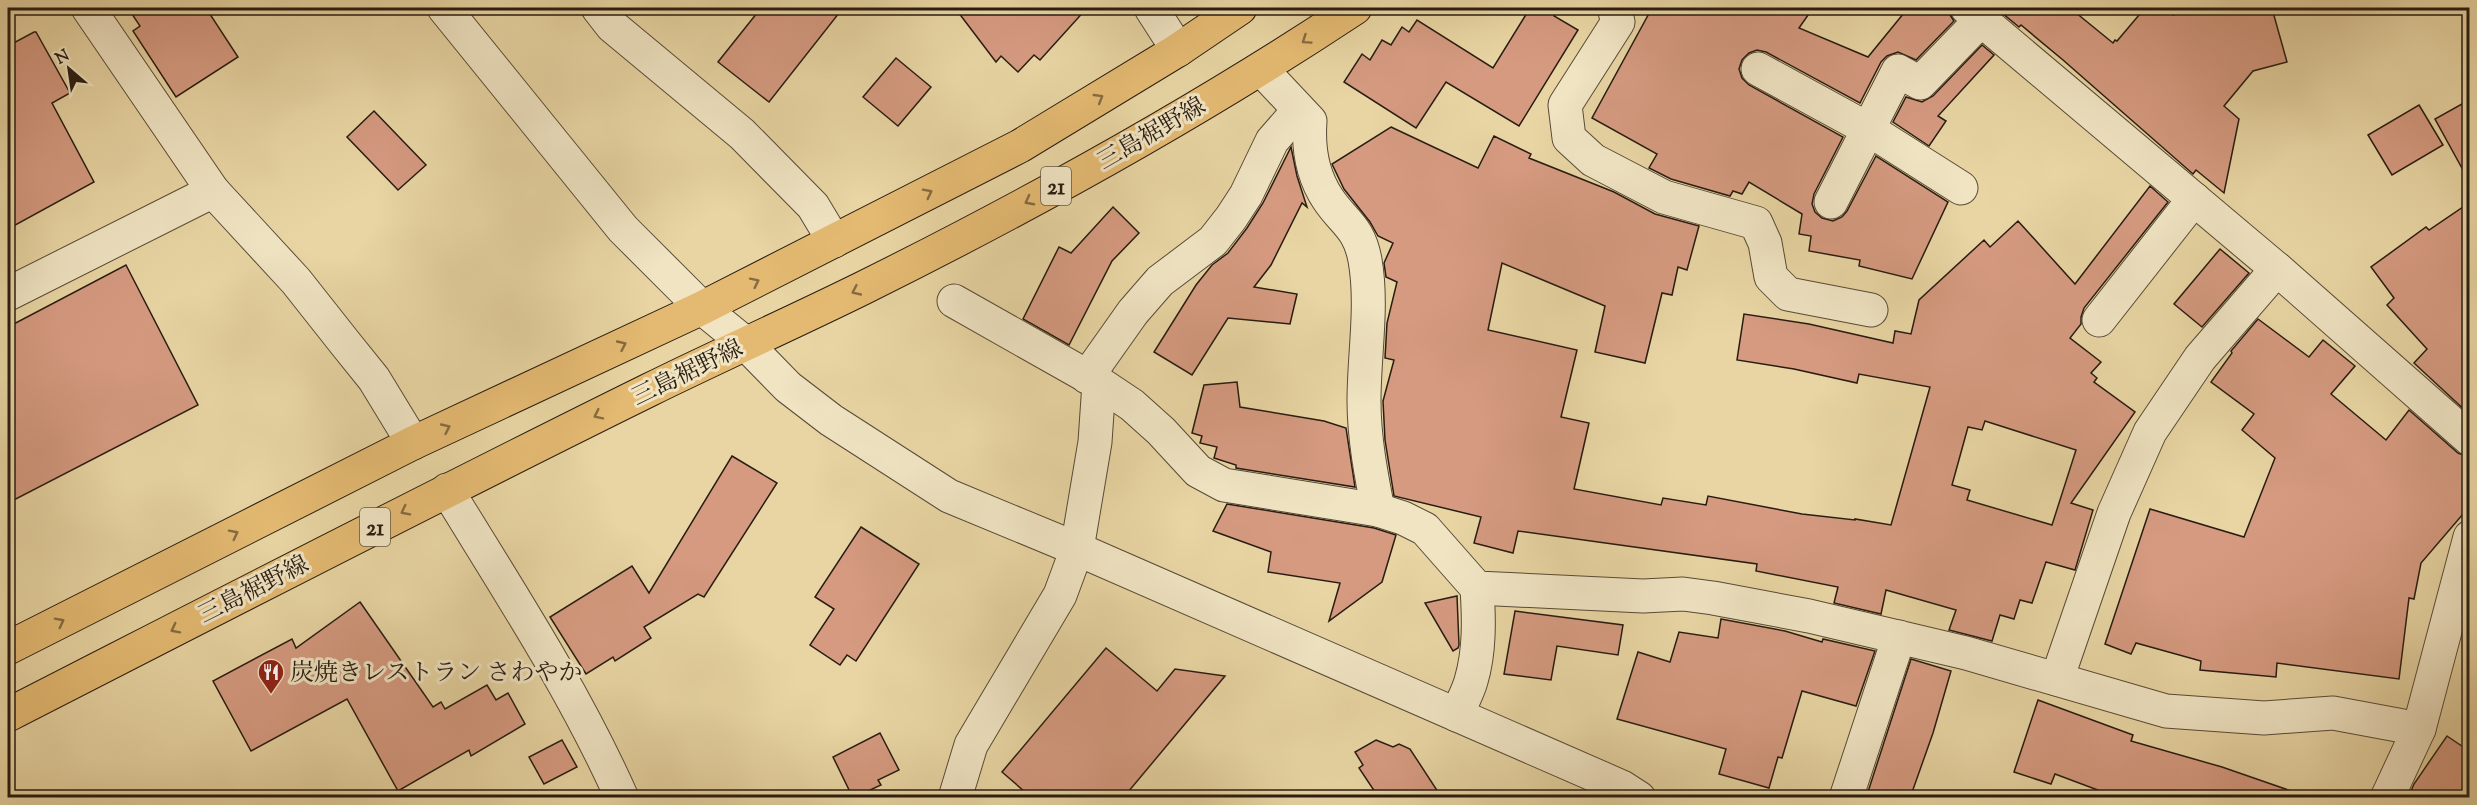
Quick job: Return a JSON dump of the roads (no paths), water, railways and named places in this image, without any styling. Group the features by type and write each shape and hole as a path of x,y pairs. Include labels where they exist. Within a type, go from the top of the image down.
{"main road":[{"name":"21","path":"8,648 413,443 702,308 1020,147 1178,50 1240,8"},
{"name":"三島裾野線","path":"8,715 447,490 864,287 1052,189 1262,70 1355,8"}],"street":[{"path":"88,8 213,191 296,282 374,379 413,443"},
{"path":"444,8 623,229 702,308 745,343 788,387 831,420 950,495 1622,787 1640,798"},
{"path":"598,8 612,26 742,134 813,206 834,241"},
{"path":"1151,8 1178,50"},
{"path":"1614,8 1618,22 1565,105 1569,138 1593,160 1664,197 1756,223 1765,243 1772,277 1788,294 1871,310"},
{"path":"1831,202 1898,71 1920,83 1974,14 2277,269 2469,439"},
{"path":"1758,69 1868,129 1961,188"},
{"path":"1262,70 1310,121 1308,146 1317,179 1328,200 1355,231 1361,244 1368,294 1364,403 1368,454 1377,510"},
{"path":"955,798 971,745 1060,595 1077,549 1095,442 1093,380 1133,312 1160,281 1213,241 1231,218 1246,195 1272,141 1299,110"},
{"path":"8,294 213,191"},
{"path":"2099,320 2194,199"},
{"path":"2057,679 2114,513 2150,432 2200,358 2277,269"},
{"path":"954,301 1093,380 1132,405 1161,431 1198,471 1224,485 1377,510 1425,529 1477,588 1479,611 1477,646 1471,680 1457,715"},
{"path":"447,490 596,740 622,798"},
{"path":"2387,798 2419,729 2469,537"},
{"path":"1477,588 1643,596 1683,594 1809,616 1966,652 2166,711 2264,718 2333,713 2419,729"},
{"path":"1846,798 1899,637"}],"place":[{"name":"炭焼きレストラン さわやか","path":"271,695"}]}
